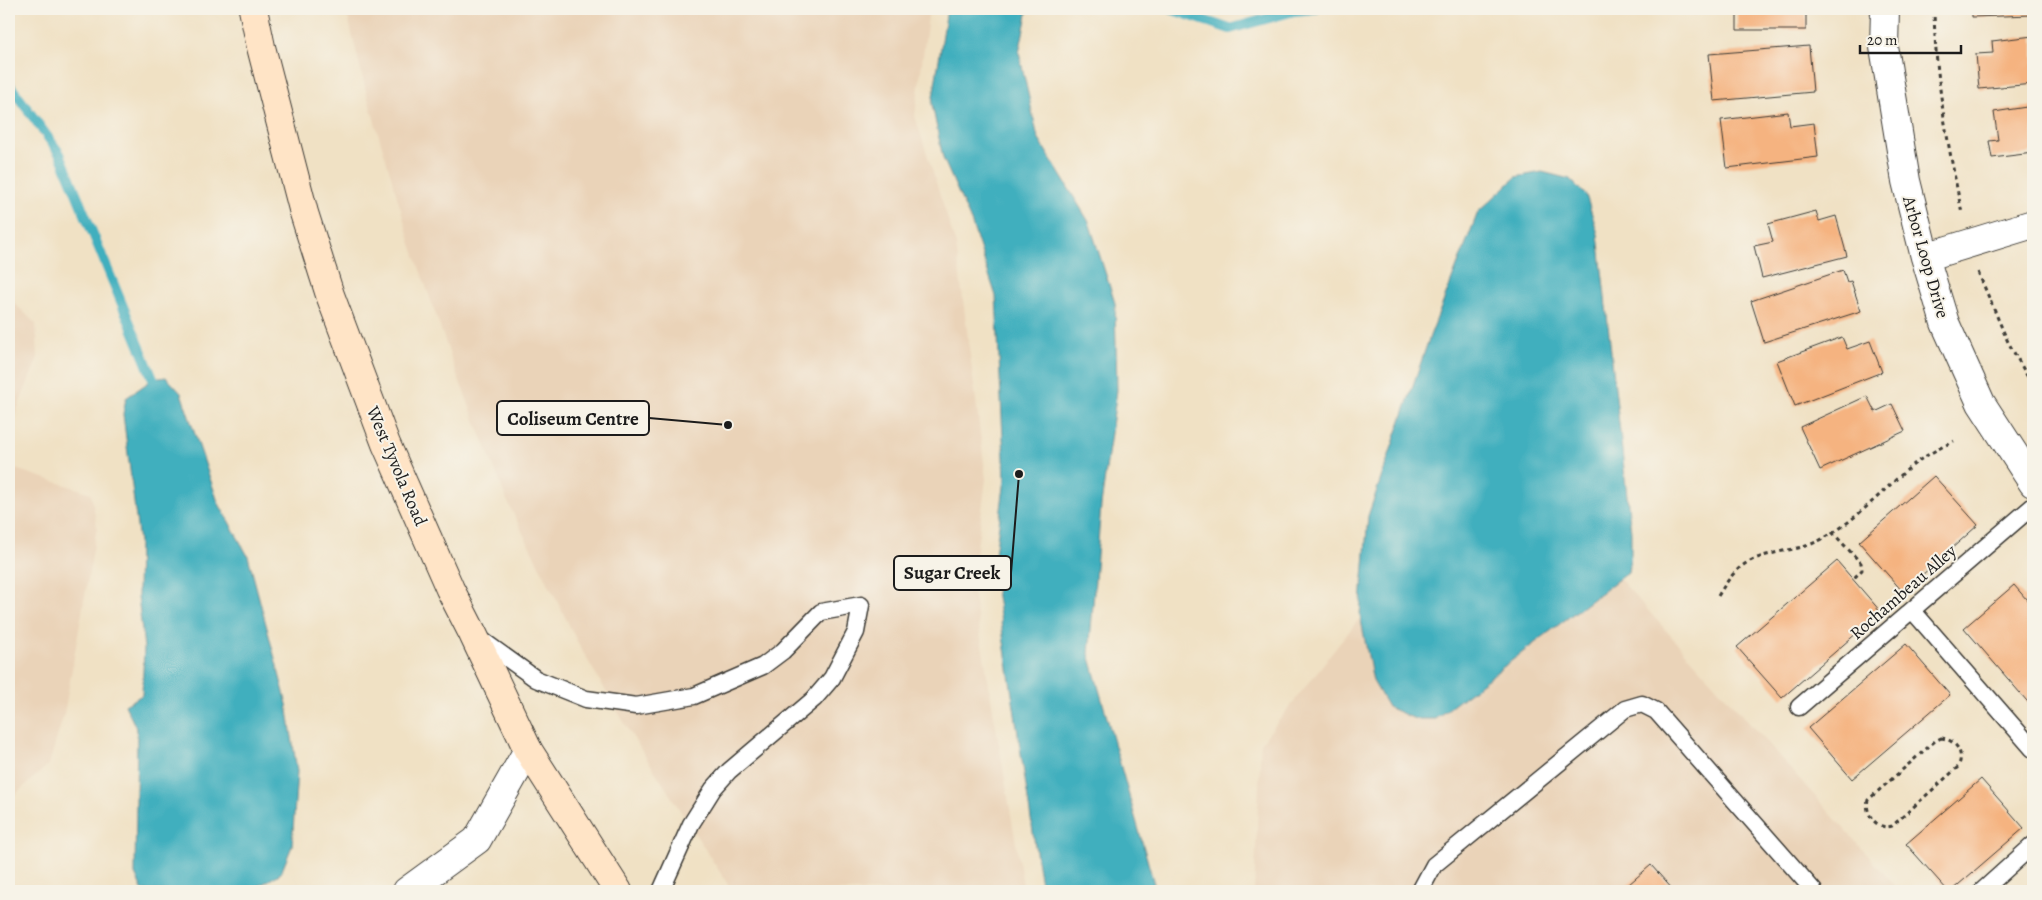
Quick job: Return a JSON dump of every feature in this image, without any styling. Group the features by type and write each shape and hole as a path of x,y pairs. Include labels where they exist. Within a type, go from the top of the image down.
{"main road":[{"name":"West Tyvola Road","path":"253,9 304,213 330,296 386,444 450,589 528,750 618,891"}],"street":[{"name":"Arbor Loop Drive","path":"1885,9 1885,57 1906,181 1924,257 1944,323 1981,403 2033,483"},
{"path":"1924,257 2033,224"},
{"path":"407,891 478,840 528,750"}],"lane":[{"name":"Rochambeau Alley","path":"1799,707 2033,506"},
{"path":"473,634 536,679 586,699 636,706 694,696 763,666 783,651 822,612 860,605 856,632 832,678 814,699 729,771 713,790 691,824 661,891"},
{"path":"1912,610 2033,749"},
{"path":"1420,891 1434,865 1625,709 1642,704 1656,711 1814,891"},
{"path":"1982,891 2033,845"}],"path":[{"path":"1934,9 1935,60 1939,93 1963,215"},
{"path":"1979,273 2008,342 2033,386"},
{"path":"1718,596 1739,567 1750,559 1809,545 1832,532 1856,516 1910,467 1954,441"},
{"path":"1832,532 1861,563 1862,570 1853,579"},
{"path":"1941,738 1951,741 1957,746 1961,757 1958,767 1892,826 1880,825 1872,818 1867,811 1866,805 1871,796 1928,747 1941,738"}],"shaded area":[{"path":"346,9 929,9 915,116 956,245 986,479 972,586 1024,891 732,891 631,734 580,647 508,503 456,372 411,244 367,95"},
{"path":"9,298 36,324 38,357 9,430"},
{"path":"9,467 91,493 97,527 64,714 49,764 9,800"},
{"path":"1523,471 1900,891 1254,891 1261,743 1475,472"}],"water":[{"path":"947,9 1028,9 1019,53 1038,138 1089,222 1115,303 1117,390 1101,505 1089,654 1156,891 1042,891 993,570 1005,479 996,296 971,221 943,158 932,104"},
{"path":"1542,172 1570,179 1586,195 1598,234 1631,532 1631,554 1628,572 1435,719 1415,719 1388,707 1373,681 1360,615 1368,516 1430,336 1478,212 1516,177"},
{"path":"166,377 181,393 218,502 248,556 287,704 297,771 292,846 281,873 256,888 242,891 143,891 135,874 137,730 125,705 142,695 144,648 138,596 139,542 123,414 126,398 153,379"}],"building":[{"path":"1737,9 1806,9 1806,30 1737,30"},
{"path":"1972,9 2033,9 2033,15 1972,17"},
{"path":"2033,36 2033,84 1979,89 1976,54 1993,53 1992,41"},
{"path":"1809,46 1813,92 1714,101 1709,54"},
{"path":"2033,106 2033,153 1992,158 1989,141 1998,140 1994,112"},
{"path":"1788,112 1790,126 1814,123 1818,157 1727,168 1721,120"},
{"path":"1816,211 1819,221 1836,216 1847,256 1762,278 1754,246 1773,242 1768,224"},
{"path":"1843,270 1847,282 1851,281 1861,311 1764,342 1751,301"},
{"path":"10,323 10,349 9,349"},
{"path":"1842,337 1847,349 1870,341 1882,372 1795,406 1777,361"},
{"path":"1867,396 1875,412 1892,404 1905,431 1820,470 1800,427"},
{"path":"1934,476 1978,525 1903,592 1859,542"},
{"path":"1837,561 1881,612 1782,698 1737,647"},
{"path":"2014,585 2033,607 2033,708 1964,628"},
{"path":"1906,644 1950,695 1852,779 1808,728"},
{"path":"1981,779 2024,828 1951,891 1948,891 1906,844"},
{"path":"1651,865 1674,891 1621,891"},
{"path":"2033,880 2033,891 2020,891"}],"waterway":[{"path":"1170,9 1230,29 1294,11 1316,9"},
{"path":"9,84 60,154 156,383 158,392"}],"place":[{"name":"Coliseum Centre","path":"728,425"},
{"name":"Sugar Creek","path":"1019,474"}]}
